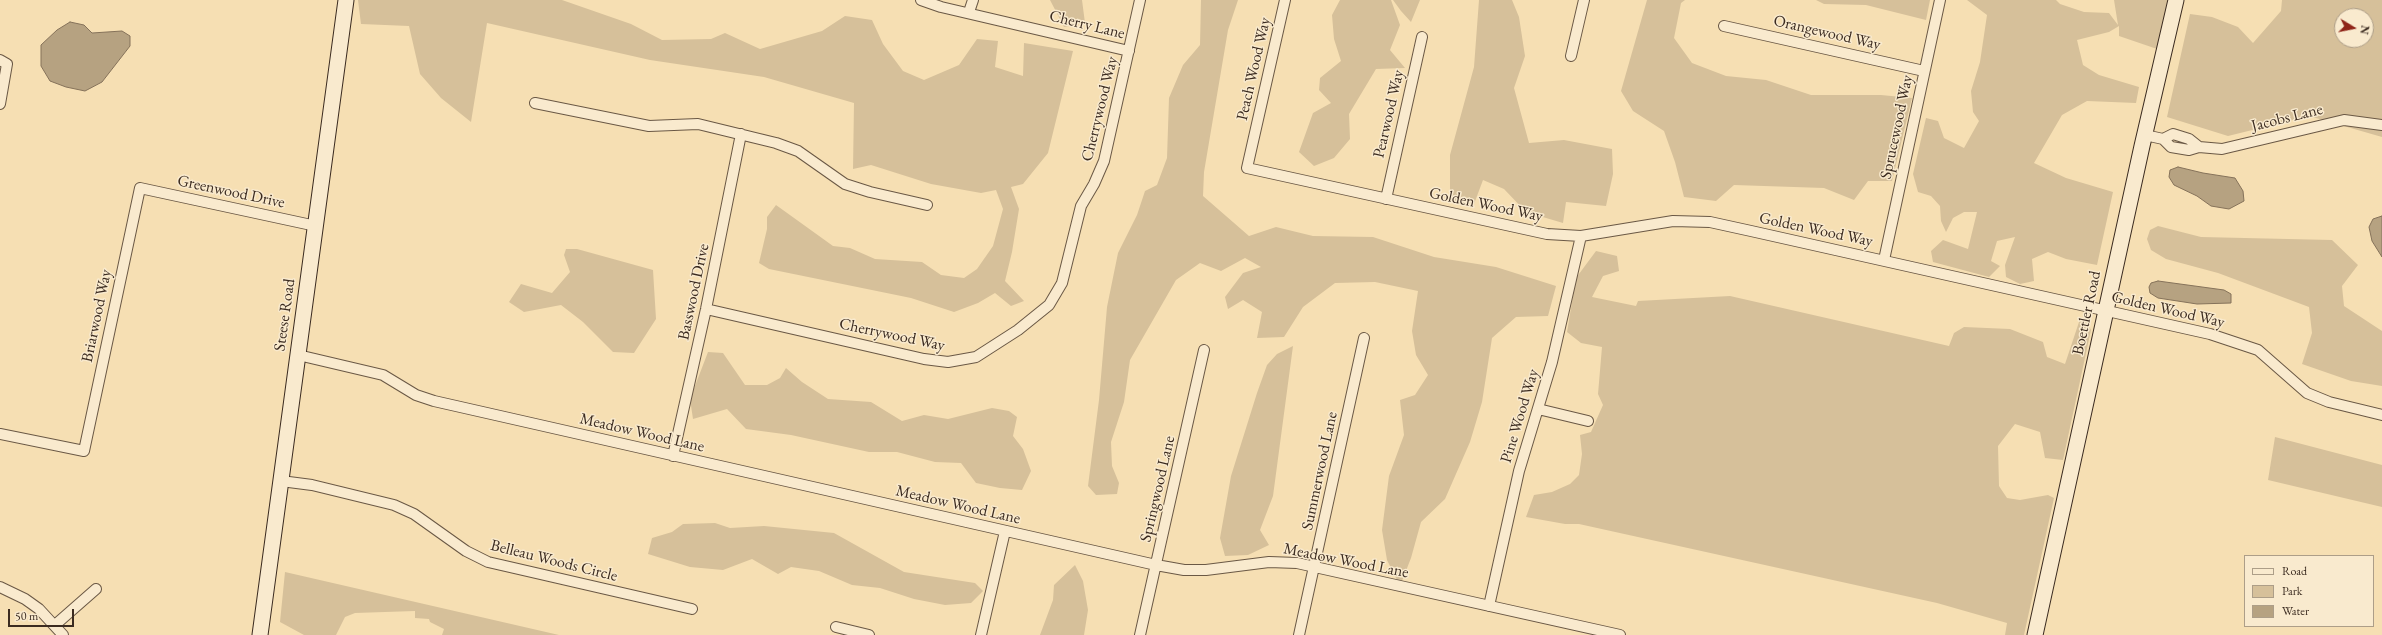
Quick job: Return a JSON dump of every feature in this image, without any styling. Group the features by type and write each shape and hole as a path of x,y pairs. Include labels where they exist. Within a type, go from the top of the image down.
{"street":[{"name":"Steese Road","path":"260,635 346,0"},
{"name":"Cherry Lane","path":"922,0 1129,51"},
{"path":"969,12 972,0"},
{"name":"Cherrywood Way","path":"706,309 936,362 960,362 987,351 1043,310 1057,294 1062,283 1081,206 1094,184 1104,161 1140,0"},
{"name":"Peach Wood Way","path":"1252,145 1285,0"},
{"path":"1571,56 1584,0"},
{"name":"Sprucewood Way","path":"1884,260 1940,0"},
{"name":"Boettler Road","path":"2035,635 2176,0"},
{"name":"Orangewood Way","path":"1724,26 1924,71"},
{"name":"Pearwood Way","path":"1386,199 1422,37"},
{"path":"0,104 4,62"},
{"path":"535,103 649,126 698,124 776,143 798,152 845,184 870,192 927,205"},
{"name":"Jacobs Lane","path":"2145,135 2163,139 2173,134 2190,139 2199,147 2222,149 2344,120 2382,125"},
{"name":"Basswood Drive","path":"673,456 706,309 741,134"},
{"name":"Golden Wood Way","path":"1252,145 1247,168 1535,232 1581,236 1615,232 1654,224 1704,222 1884,260 2210,334 2238,342 2258,350 2307,393 2328,402 2382,415"},
{"name":"Greenwood Drive","path":"140,188 316,226"},
{"name":"Briarwood Way","path":"0,434 84,451 140,188"},
{"name":"Pine Wood Way","path":"1489,606 1519,471 1560,331 1581,236"},
{"name":"Summerwood Lane","path":"1299,635 1364,338"},
{"name":"Springwood Lane","path":"1140,635 1204,350"},
{"name":"Meadow Wood Lane","path":"298,355 383,375 416,395 434,402 1156,565 1184,570 1206,570 1269,562 1288,562 1620,635"},
{"path":"1538,409 1588,421"},
{"name":"Belleau Woods Circle","path":"281,481 312,485 394,505 414,514 466,551 488,562 692,609"},
{"path":"981,635 1005,531"},
{"path":"0,587 25,599 55,625 63,635"},
{"path":"55,625 96,589"},
{"path":"836,627 869,635"}],"green space":[{"path":"358,0 562,0 631,24 662,40 711,39 725,33 760,49 822,31 845,16 872,20 883,44 903,71 924,80 959,65 977,39 998,41 995,67 1023,76 1024,43 1073,51 1048,153 1023,184 1011,187 1019,209 1012,252 1005,281 1024,301 1011,306 995,293 978,303 954,312 911,298 769,269 759,263 767,229 767,217 776,205 833,246 850,248 875,259 922,262 941,275 964,278 977,269 993,246 1003,209 996,190 981,193 931,184 871,165 853,169 854,103 764,77 650,60 487,23 471,122 441,98 420,74 409,26 361,24"},
{"path":"1050,0 1082,0 1085,23 1064,27"},
{"path":"1201,0 1238,0 1228,30 1204,172 1203,196 1249,236 1276,227 1313,236 1373,237 1434,257 1496,267 1556,286 1548,316 1516,317 1492,338 1482,402 1470,442 1445,499 1421,522 1411,558 1400,586 1387,560 1382,530 1389,476 1404,435 1400,400 1415,395 1428,375 1416,355 1412,331 1418,291 1375,282 1335,283 1303,307 1284,337 1257,338 1262,312 1243,300 1228,309 1225,297 1243,273 1261,267 1245,258 1221,271 1200,263 1176,280 1130,360 1124,402 1111,442 1112,466 1119,483 1117,494 1096,495 1088,486 1099,400 1107,307 1118,253 1137,215 1145,191 1157,185 1167,158 1169,98 1183,65 1200,45"},
{"path":"1340,0 1391,0 1400,25 1390,50 1405,68 1376,69 1349,114 1350,139 1334,158 1314,166 1299,152 1313,113 1331,103 1319,90 1320,78 1341,61 1334,39 1332,15"},
{"path":"1393,0 1420,0 1411,22 1401,11"},
{"path":"1479,0 1512,0 1519,17 1525,56 1514,88 1529,143 1564,140 1612,149 1613,174 1606,206 1566,202 1563,223 1526,212 1504,189 1483,180 1474,204 1450,202 1450,155 1474,67"},
{"path":"1647,0 1685,0 1681,3 1674,38 1692,63 1726,76 1766,80 1811,95 1881,95 1912,98 1892,181 1868,181 1854,200 1824,188 1734,185 1716,201 1684,197 1675,162 1664,131 1633,111 1621,91"},
{"path":"1816,0 1930,0 1926,20 1866,5 1824,4"},
{"path":"1967,0 2056,0 2060,4 2084,12 2109,13 2118,25 2114,0 2169,0 2160,50 2119,36 2119,26 2109,32 2077,40 2083,65 2099,75 2139,87 2136,103 2087,101 2062,115 2034,163 2066,178 2113,192 2097,265 2066,259 2048,252 2032,259 2034,281 2020,284 2006,277 2005,265 2015,237 1997,241 1991,261 2000,266 1989,277 1933,262 1931,251 1943,240 1968,249 1977,212 1964,212 1953,218 1946,232 1941,221 1940,206 1931,196 1918,192 1913,174 1926,118 1938,121 1944,138 1964,148 1979,121 1973,112 1971,91 1980,62 1987,15"},
{"path":"2282,0 2382,0 2382,137 2309,116 2228,136 2167,117 2190,14 2212,17 2238,27 2253,43 2281,11"},
{"path":"2158,226 2201,237 2332,240 2358,265 2342,286 2344,306 2382,331 2382,386 2351,381 2302,364 2312,333 2309,307 2218,273 2166,259 2151,250 2147,239 2150,230"},
{"path":"566,249 577,249 653,270 656,319 634,353 613,352 583,322 561,305 524,312 509,302 521,284 552,293 570,272 564,255"},
{"path":"1596,251 1617,256 1619,271 1603,276 1592,297 1636,306 1638,301 1730,296 1949,346 1954,333 1964,327 2010,329 2043,342 2047,357 2065,364 2080,319 2085,318 2091,330 2063,460 2045,458 2040,432 2015,424 1998,446 1999,486 2007,498 2020,500 2048,495 2054,498 2024,635 2005,635 2007,623 1937,603 1579,524 1565,524 1526,517 1534,495 1552,492 1570,484 1579,475 1582,454 1580,435 1591,432 1603,405 1598,394 1602,347 1581,343 1567,332 1576,278"},
{"path":"1293,346 1273,496 1260,530 1269,545 1248,555 1225,556 1220,538 1231,476 1257,393 1267,365 1277,354"},
{"path":"708,352 723,353 745,385 767,385 780,378 786,368 802,382 828,399 871,402 902,421 924,415 948,419 992,408 1009,411 1017,417 1013,436 1023,449 1031,471 1022,490 1000,488 976,483 961,463 935,462 897,452 869,452 791,435 746,429 727,409 693,419 690,399"},
{"path":"2275,437 2382,465 2382,507 2268,480"},
{"path":"715,523 730,528 764,526 834,533 904,572 975,583 983,591 971,603 945,605 914,599 880,588 852,585 819,571 791,567 778,574 752,559 723,570 690,567 648,554 652,538 672,532 683,524"},
{"path":"1075,565 1083,581 1088,610 1084,635 1040,635 1053,600 1054,585"},
{"path":"285,572 559,635 442,635 444,629 430,622 429,619 415,618 415,611 355,613 345,617 336,635 304,635 280,622"}],"water":[{"path":"70,22 84,25 92,33 122,31 130,36 130,46 102,82 85,91 66,87 50,81 41,66 41,45 57,30"},
{"path":"2178,167 2235,178 2243,191 2244,201 2229,209 2211,206 2197,196 2174,185 2169,177 2170,170"},
{"path":"2382,216 2382,257 2372,241 2369,227 2373,219"},
{"path":"2158,281 2224,290 2231,294 2231,303 2197,304 2158,298 2150,293 2149,287 2151,283"}]}
